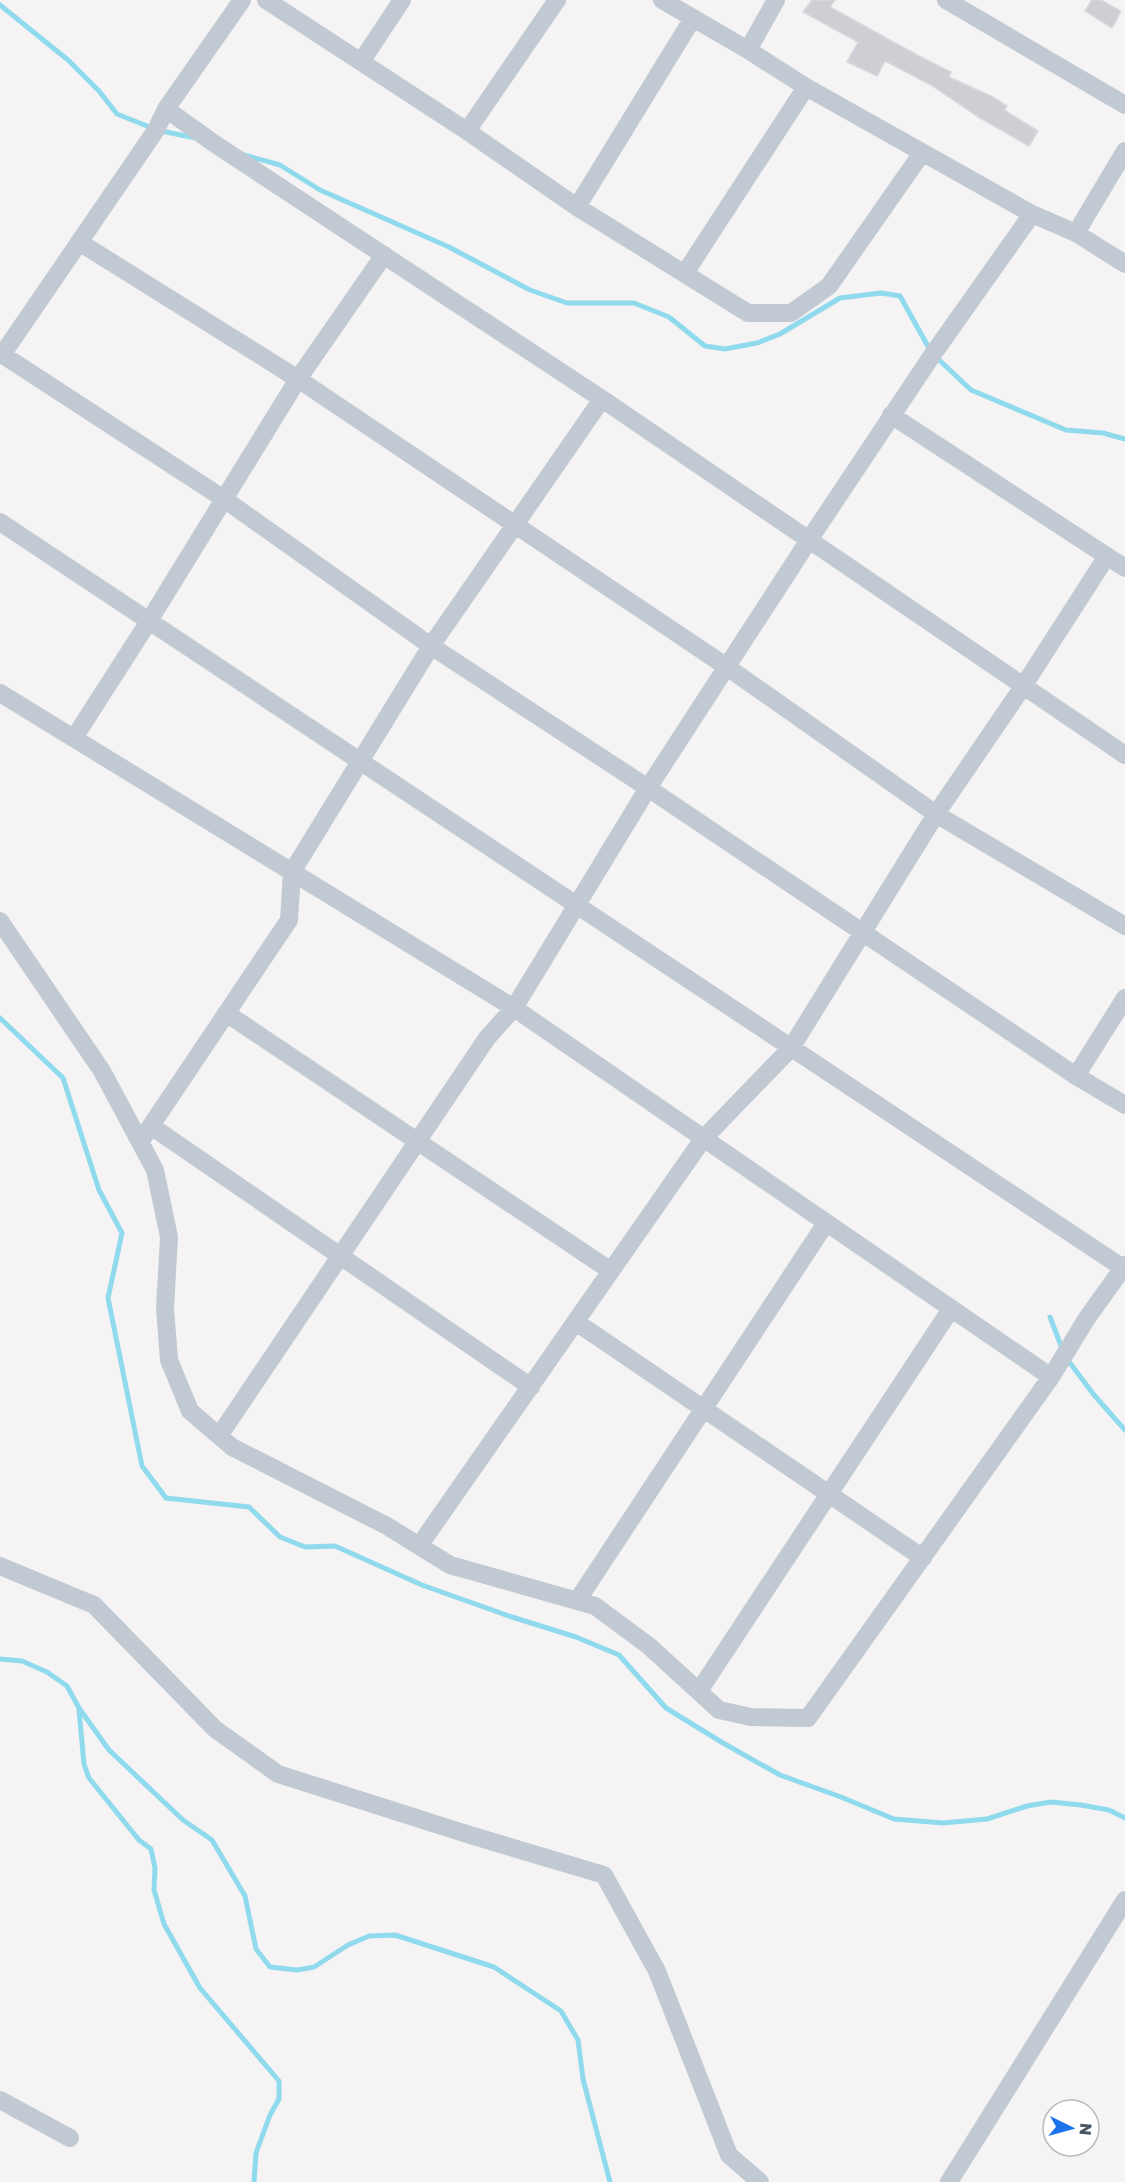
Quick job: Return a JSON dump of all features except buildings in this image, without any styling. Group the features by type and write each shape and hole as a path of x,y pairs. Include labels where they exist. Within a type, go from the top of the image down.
{"street":[{"path":"242,0 166,109 156,130 1,354 224,499 431,646 863,931 1076,1076 1125,1105"},
{"path":"266,0 467,131 577,207 748,314 791,313 829,286 922,153"},
{"path":"361,62 402,0"},
{"path":"467,131 557,0"},
{"path":"662,0 806,87 1032,214 1076,233 1125,264"},
{"path":"748,50 776,0"},
{"path":"946,0 1125,105"},
{"path":"577,207 693,18"},
{"path":"685,273 806,87"},
{"path":"166,109 215,144 602,399 1125,755"},
{"path":"1076,233 1125,151"},
{"path":"219,1436 487,1038 514,1008 648,788 809,540 891,416 1032,214"},
{"path":"79,242 298,379 727,667 936,814 1125,926"},
{"path":"74,738 298,379 384,255"},
{"path":"140,1142 289,920 292,872 431,646 602,399"},
{"path":"891,416 1125,568"},
{"path":"0,522 1124,1267 1087,1318 1051,1377 808,1718 751,1717 719,1710 649,1646 595,1606 450,1565 387,1526 232,1447 190,1411 169,1360 165,1308 169,1237 155,1170 102,1071 0,921"},
{"path":"419,1546 703,1139 791,1048 936,814 1024,685 1107,556"},
{"path":"0,693 514,1008 1051,1377"},
{"path":"1076,1076 1125,998"},
{"path":"226,1013 611,1271"},
{"path":"151,1126 531,1387"},
{"path":"577,1601 826,1223"},
{"path":"699,1691 951,1309"},
{"path":"576,1322 922,1558"},
{"path":"0,1566 94,1605 215,1730 278,1774 604,1875 657,1971 729,2155 760,2182"},
{"path":"950,2182 1125,1900"},
{"path":"0,2100 70,2138"}],"waterway":[{"path":"0,5 68,60 99,91 117,114 152,128"},
{"path":"161,131 196,138"},
{"path":"244,155 280,165 320,190 449,247 530,290 567,303 634,303 669,317 705,346 725,349 757,343 780,334 840,298 881,293 900,296 930,350"},
{"path":"936,357 971,390 1066,430 1103,433 1125,439"},
{"path":"0,1018 63,1078 99,1190 122,1233 108,1298 142,1466 166,1498 249,1507 280,1537 305,1547 335,1546 422,1585 576,1637 619,1655 666,1708 723,1743 780,1775 894,1819 943,1823 987,1819 1027,1806 1051,1802 1109,1810 1125,1818"},
{"path":"1050,1317 1063,1351"},
{"path":"1067,1359 1094,1395 1125,1430"},
{"path":"0,1659 22,1661 47,1672 67,1686 79,1708 109,1750 183,1820 212,1840 245,1896 256,1949 270,1967 297,1970 314,1967 348,1945 369,1936 395,1935 494,1967 561,2011 578,2040 583,2079 610,2182"},
{"path":"79,1710 84,1764 89,1778 139,1840 151,1849 155,1868 154,1890 164,1924 200,1988 279,2081 279,2099 270,2115 256,2153 254,2182"}]}
